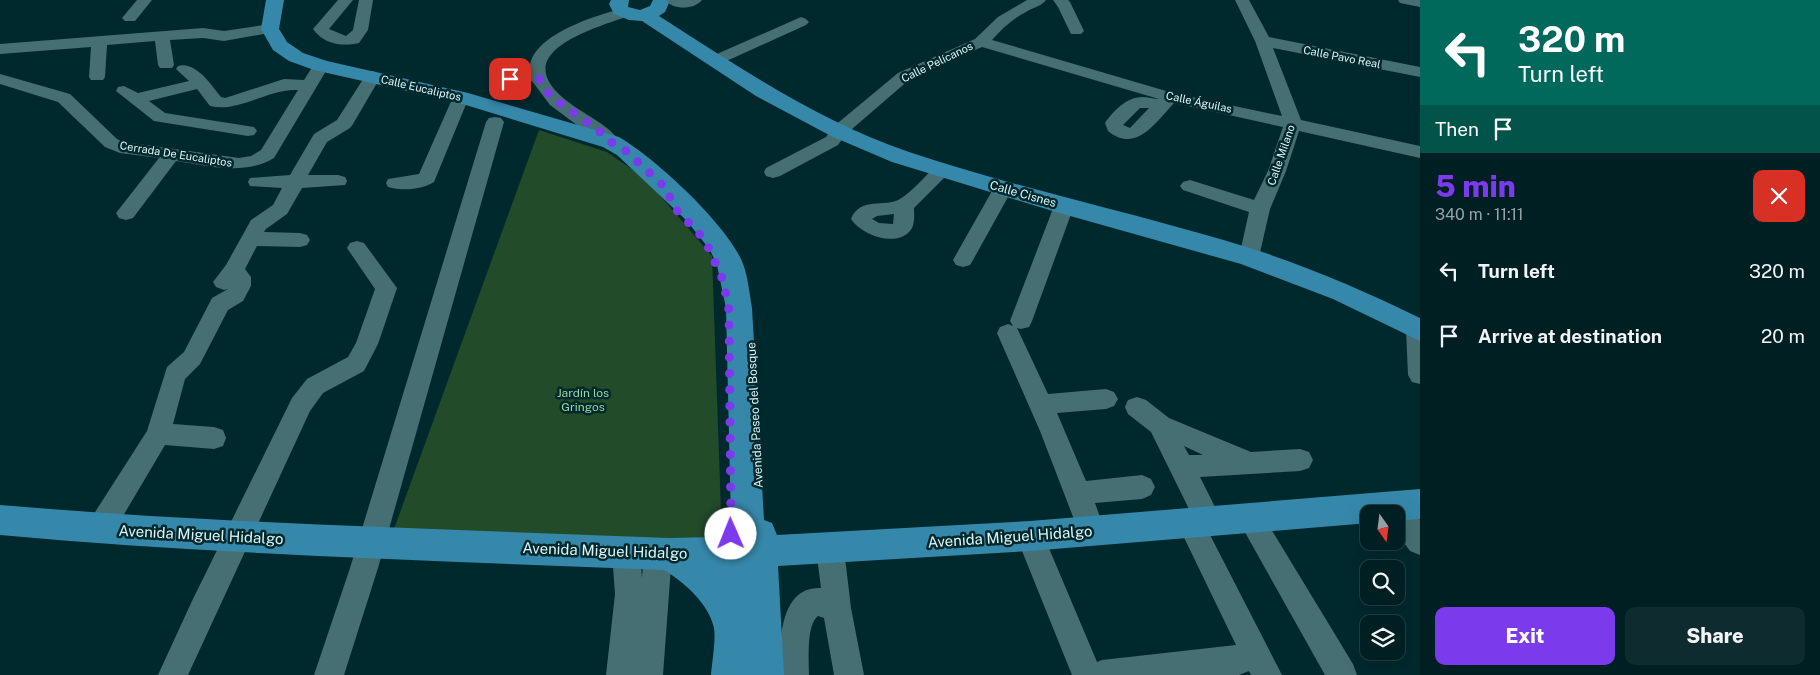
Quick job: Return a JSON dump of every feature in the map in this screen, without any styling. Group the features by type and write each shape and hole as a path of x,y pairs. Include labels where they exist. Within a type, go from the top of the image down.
{"main road":[{"path":"270,29 275,0"},
{"path":"619,3 634,15 652,7"},
{"name":"Calle Cisnes","path":"652,7 716,60 763,92 839,131 900,157 1064,206 1249,257 1342,292 1419,330"},
{"name":"Calle Eucaliptos","path":"270,29 280,46 296,58 321,66 374,76 570,121 611,142"},
{"name":"Avenida Paseo del Bosque","path":"611,142 625,150 668,190 672,205 705,240 723,280 729,310 747,546 765,675"},
{"name":"Avenida Miguel Hidalgo","path":"0,520 100,529 238,537 664,554 747,546 830,549 1030,536 1412,506"},
{"name":"Avenida Paseo del Bosque","path":"730,675 732,629 747,546"},
{"path":"664,554 686,564 701,576 714,592 724,609 732,629"},
{"path":"746,675 749,587"}],"street":[{"path":"130,18 145,0"},
{"path":"672,0 683,4 695,0"},
{"name":"Calle Pelícanos","path":"773,172 832,141 839,131 904,76 981,42 1003,20 1020,8 1039,0"},
{"path":"1060,0 1065,5 1076,31"},
{"name":"Calle Milano","path":"1242,0 1263,41 1293,122 1277,172 1260,209 1249,257"},
{"path":"1405,0 1420,3"},
{"path":"343,3 364,6 358,36 352,40 331,37 321,29 343,3"},
{"path":"570,121 550,96 537,75 538,60 546,49 559,38 619,3"},
{"path":"716,60 801,22"},
{"path":"0,49 203,33 224,36 270,29"},
{"path":"162,36 166,65"},
{"path":"224,36 227,53"},
{"path":"97,77 99,41"},
{"name":"Calle Pavo Real","path":"1263,41 1420,72"},
{"name":"Calle Águilas","path":"981,42 1166,102 1293,122 1420,152"},
{"path":"50,45 99,58"},
{"name":"Cerrada De Eucaliptos","path":"0,79 64,98 111,143 120,147 239,164 256,160 268,154 308,84 321,66"},
{"path":"498,66 510,79 537,75"},
{"path":"184,69 201,83 216,102 226,103 284,84 308,84"},
{"path":"100,529 122,490 158,434 171,391 183,384 192,375 195,366 192,358 220,304 235,296 240,286 240,277 234,270 258,225 280,209 320,138 344,124 374,76"},
{"path":"201,83 130,95 160,117 248,131"},
{"path":"227,128 252,95"},
{"path":"395,182 417,182 427,178 461,97"},
{"path":"329,675 495,122"},
{"path":"126,214 171,155"},
{"path":"904,206 942,171"},
{"path":"256,182 338,181"},
{"path":"1190,186 1260,209"},
{"path":"963,260 1003,188"},
{"path":"1064,206 1014,327 1092,530"},
{"path":"250,239 300,240"},
{"path":"174,675 301,405 315,386 356,364 366,344 386,288 377,273 357,248"},
{"path":"1419,330 1420,375"},
{"path":"1042,404 1106,399"},
{"path":"1137,407 1160,425 1250,463"},
{"path":"1160,425 1182,467 1200,522 1267,675"},
{"path":"158,434 214,438"},
{"path":"1182,467 1300,460"},
{"path":"1079,493 1142,487"},
{"path":"1412,506 1420,542"},
{"path":"1250,518 1342,675"},
{"path":"1030,536 1087,675"},
{"path":"830,549 837,608 849,675"},
{"path":"626,553 635,667"},
{"path":"635,667 664,554"},
{"path":"794,675 797,620 806,606 816,602 837,608"},
{"path":"1102,675 1240,660"}],"green space":[{"name":"Jardín los Gringos","path":"539,130 607,152 646,179 712,256 722,541 394,529"}],"route":[{"path":"510,79 537,75 550,96 598,130 611,142 625,150 668,190 672,205 705,240 715,260 723,280 729,310 731,534"}]}
